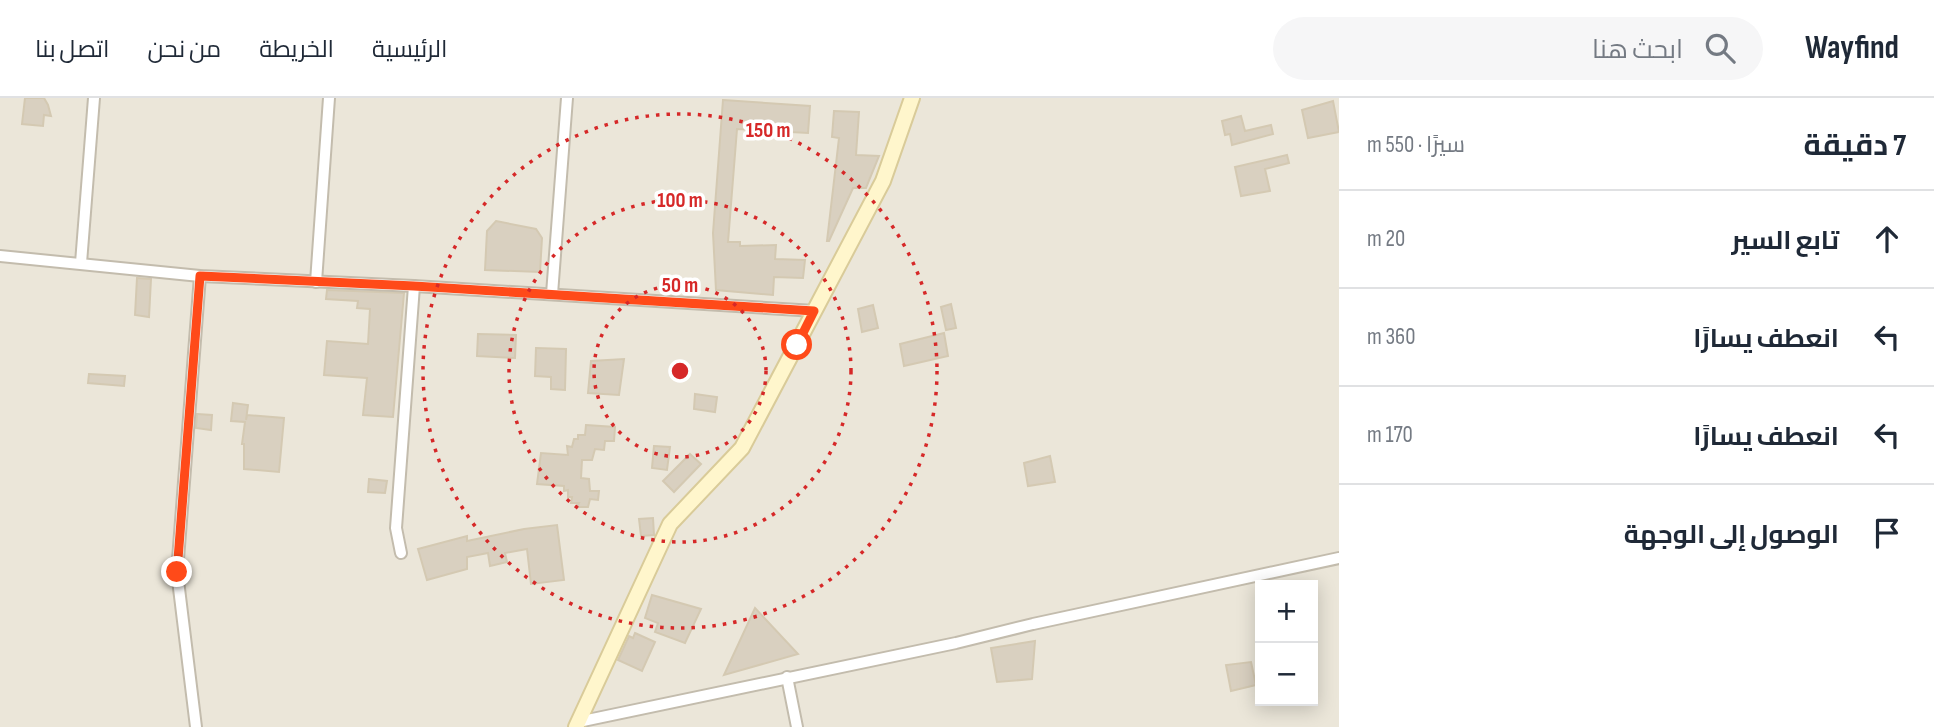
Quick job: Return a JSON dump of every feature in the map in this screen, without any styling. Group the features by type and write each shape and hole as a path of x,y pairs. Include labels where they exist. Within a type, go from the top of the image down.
{"street":[{"path":"81,263 93,98"},
{"path":"316,282 329,98"},
{"path":"552,294 567,98"},
{"path":"577,725 670,524 742,448 883,181 912,98"},
{"path":"0,256 200,276 414,286 814,311"},
{"path":"196,727 177,572 200,276"},
{"path":"401,553 396,528 414,286"},
{"path":"577,725 1339,558"},
{"path":"787,677 797,727"}],"shaded area":[{"path":"0,98 1339,98 1339,727 0,727"}],"building":[{"path":"25,98 44,98 51,116 44,115 43,126 22,124"},
{"path":"723,100 810,106 808,133 737,129 728,242 740,242 740,246 776,245 775,259 805,260 803,278 774,277 773,295 716,290 713,233"},
{"path":"1333,101 1339,132 1308,138 1302,110"},
{"path":"834,111 859,112 856,155 879,156 866,188 853,188 827,241 839,138 832,137"},
{"path":"1241,116 1245,131 1271,125 1273,134 1232,145 1230,134 1225,135 1222,121"},
{"path":"1287,155 1289,163 1265,169 1270,191 1241,196 1235,167"},
{"path":"496,221 536,229 542,238 540,272 485,270 487,231"},
{"path":"137,278 151,279 149,317 135,315"},
{"path":"327,290 404,293 393,417 363,415 367,378 324,375 327,341 368,344 370,309 357,308 358,301 326,299"},
{"path":"951,304 956,328 946,330 941,307"},
{"path":"873,305 878,328 862,332 858,309"},
{"path":"944,333 948,356 904,366 900,344"},
{"path":"478,334 516,335 515,358 477,356"},
{"path":"536,348 566,349 565,390 551,389 551,377 535,376"},
{"path":"624,359 619,395 588,393 591,361"},
{"path":"89,374 125,376 124,386 88,383"},
{"path":"695,394 717,397 715,412 694,409"},
{"path":"233,403 248,405 246,420 247,415 284,418 279,472 244,469 242,444 245,422 231,421"},
{"path":"197,414 212,415 211,430 196,428"},
{"path":"586,425 615,427 614,441 605,441 604,450 595,449 592,460 582,460 581,478 589,479 590,491 599,491 598,500 590,499 588,507 577,507 579,503 571,503 572,497 568,497 568,490 564,491 564,486 537,484 541,453 568,455 567,446 572,447 578,435 585,435"},
{"path":"654,446 670,447 667,470 652,468"},
{"path":"690,454 701,464 674,492 663,481"},
{"path":"1050,456 1055,482 1028,486 1024,463"},
{"path":"369,479 387,481 385,493 368,492"},
{"path":"653,518 654,535 641,536 639,519"},
{"path":"557,525 564,580 531,584 527,549 505,553 507,562 490,566 488,553 467,557 467,569 427,580 418,549 467,536 467,541"},
{"path":"652,595 701,609 685,643 655,632 658,623 645,618"},
{"path":"755,608 798,654 724,675"},
{"path":"635,633 655,642 642,671 618,660 629,636 633,638"},
{"path":"1035,641 1032,679 997,682 991,648"},
{"path":"1251,662 1255,685 1231,691 1226,665"}],"route":[{"path":"177,572 200,276 414,286 814,311 797,345"}]}
